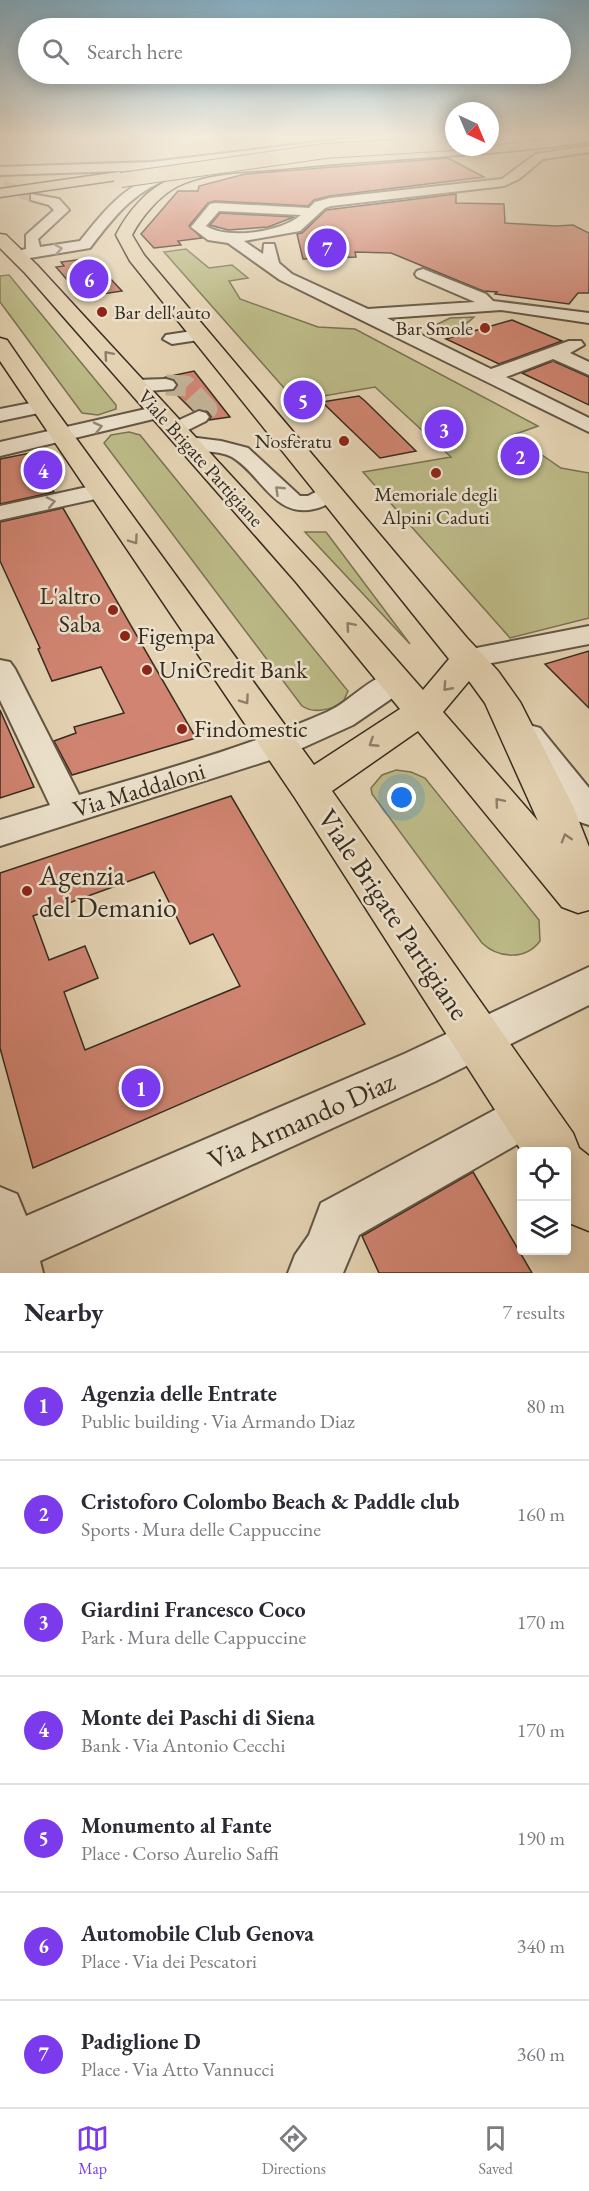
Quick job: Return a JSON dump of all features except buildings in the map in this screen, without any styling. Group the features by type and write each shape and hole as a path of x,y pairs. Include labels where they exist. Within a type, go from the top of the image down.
{"main road":[{"path":"158,196 127,228 124,240 199,335 466,659 486,679 505,706 563,829 585,901"},
{"name":"Viale Brigate Partigiane","path":"17,248 136,386 180,426 585,901"},
{"name":"Viale Brigate Partigiane","path":"0,344 41,407 309,788 541,1133"},
{"path":"423,712 452,683 466,659"},
{"name":"Viale Brigate Partigiane","path":"309,788 368,746 423,712"},
{"path":"571,1176 589,1203"}],"street":[{"path":"17,248 62,210 46,196"},
{"path":"17,248 85,245 112,210 126,196"},
{"path":"313,212 215,207 198,227 213,237 232,239 286,232 302,225 320,205 374,196"},
{"path":"272,265 269,247 286,232"},
{"path":"232,239 250,254 272,265 286,277 356,310 405,323 490,376 589,426"},
{"path":"405,323 440,310 482,306 514,306 589,318"},
{"path":"490,376 557,354 582,343 571,325 569,314"},
{"path":"172,339 199,335"},
{"path":"557,354 589,369"},
{"path":"136,386 166,385"},
{"path":"0,415 41,407"},
{"path":"0,449 62,435 180,426 248,458 275,488 295,503 311,504 321,500 329,492"},
{"path":"0,513 101,491"},
{"path":"466,659 589,635"},
{"path":"0,669 70,811"},
{"path":"278,746 342,718 396,681"},
{"path":"505,706 589,787"},
{"path":"505,706 589,812"},
{"name":"Via Maddaloni","path":"0,833 278,746"},
{"name":"Via Armando Diaz","path":"7,1247 478,1040 589,985"},
{"path":"313,1273 331,1247 338,1220 541,1133"}],"shaded area":[{"path":"186,249 209,268 232,265 248,278 229,281 240,299 318,327 355,329 538,426 513,435 561,468 589,473 589,618 510,638 363,472 451,457 375,387 318,397 315,393 292,397 164,252"},
{"path":"9,275 116,405 116,409 98,415 82,413 0,302 0,276"},
{"path":"474,317 464,325 452,330 427,329 450,318"},
{"path":"129,432 140,435 348,691 343,702 322,710 312,710 302,706 104,443 111,435"},
{"path":"305,532 326,532 410,644"},
{"path":"396,770 411,772 425,778 539,920 540,941 534,947 527,952 512,955 496,952 482,943 372,794 371,788 382,775"}],"tunnel":[{"path":"166,385 186,386 207,409 199,417"}],"place":[{"name":"Padiglione D","path":"327,248"},
{"name":"Automobile Club Genova","path":"89,279"},
{"name":"Bar dell'auto","path":"102,312"},
{"name":"Bar Smole","path":"485,328"},
{"name":"Monumento al Fante","path":"303,400"},
{"name":"Giardini Francesco Coco","path":"444,429"},
{"name":"Nosferatu","path":"344,441"},
{"name":"Cristoforo Colombo Beach & Paddle club","path":"520,456"},
{"name":"Monte dei Paschi di Siena","path":"43,470"},
{"name":"Memoriale degli Alpini Caduti","path":"436,473"},
{"name":"L'altro Saba","path":"113,610"},
{"name":"Figempa","path":"125,636"},
{"name":"UniCredit Bank","path":"147,670"},
{"name":"Findomestic","path":"182,729"},
{"name":"Agenzia del Demanio","path":"27,891"},
{"name":"Agenzia delle Entrate","path":"141,1088"}]}
